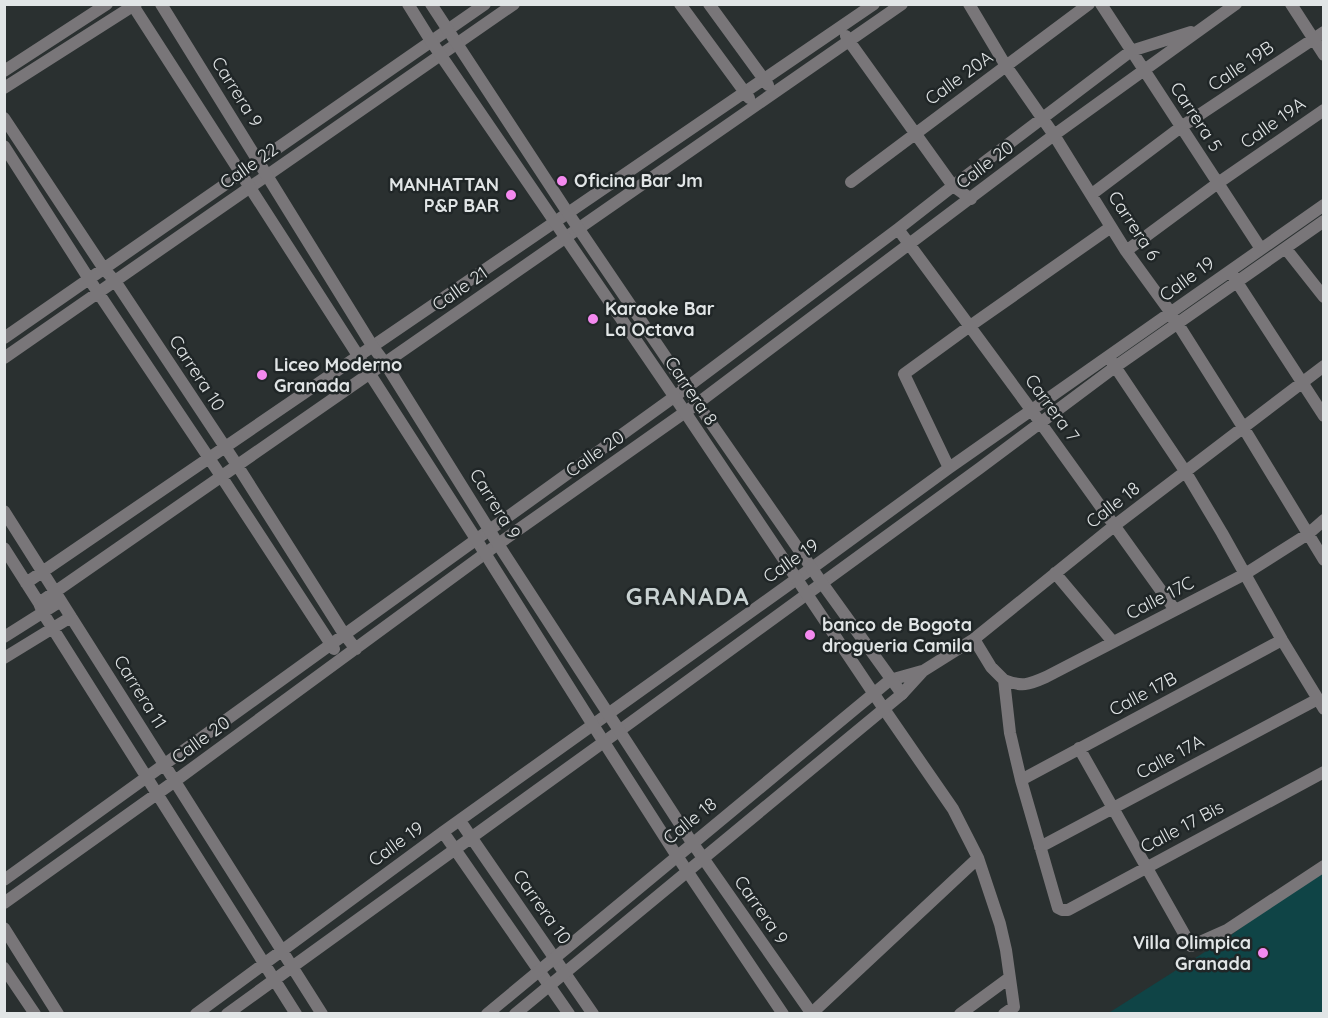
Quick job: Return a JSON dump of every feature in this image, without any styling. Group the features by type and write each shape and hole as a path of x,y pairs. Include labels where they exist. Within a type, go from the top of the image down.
{"street":[{"path":"4,71 107,4"},
{"name":"Carrera 9","path":"161,4 498,544 693,844 812,1013"},
{"name":"Carrera 8","path":"408,4 953,809 978,858 1000,924 1014,1007 1004,1014"},
{"name":"Carrera 8","path":"431,4 686,387 902,694"},
{"name":"Calle 22","path":"4,338 485,4"},
{"name":"Calle 22","path":"4,358 514,4"},
{"path":"680,4 755,106"},
{"path":"709,4 774,93"},
{"path":"875,4 884,17"},
{"name":"Calle 21","path":"26,583 875,4"},
{"name":"Calle 21","path":"4,637 221,476 902,4"},
{"name":"Calle 20A","path":"851,182 1089,4"},
{"name":"Carrera 5","path":"1101,4 1261,249"},
{"name":"Calle 20","path":"4,903 175,781 498,544 698,403 1054,135 1236,4"},
{"path":"1291,4 1318,35 1323,55"},
{"path":"4,88 134,5"},
{"name":"Carrera 9","path":"134,5 593,725 783,1014"},
{"name":"Carrera 6","path":"976,7 1006,66 1054,135 1126,250 1174,318 1323,560"},
{"path":"842,27 849,41 953,186 971,199"},
{"name":"Calle 20","path":"4,880 674,397 1131,51 1201,29"},
{"name":"Calle 19B","path":"1092,194 1181,127 1318,35"},
{"name":"Calle 19A","path":"1126,250 1323,110"},
{"name":"Carrera 10","path":"4,118 237,465 344,634 356,649"},
{"name":"Carrera 10","path":"4,146 89,279 341,659"},
{"name":"Calle 19","path":"196,1014 443,832 946,471 1032,411 1112,362 1174,318 1229,271 1323,205"},
{"name":"Calle 19","path":"1174,318 1236,282 1323,221"},
{"path":"946,471 904,374 1111,227"},
{"name":"Carrera 7","path":"898,229 1174,610"},
{"path":"1286,249 1323,297"},
{"path":"1229,271 1323,416"},
{"path":"1112,362 1185,471 1320,704"},
{"name":"Calle 19","path":"227,1014 953,488 1040,423 1112,362"},
{"name":"Calle 18","path":"514,1014 902,694 923,671 975,639 1054,573 1323,366"},
{"path":"971,454 980,468"},
{"name":"Carrera 11","path":"4,511 322,1014"},
{"name":"Calle 17C","path":"1004,680 1017,685 1029,685 1245,574 1308,534 1323,519"},
{"path":"4,548 296,1014"},
{"path":"1054,573 1113,642"},
{"path":"4,658 71,617"},
{"path":"975,639 991,667 1004,680 1010,733 1040,847"},
{"name":"Calle 17B","path":"1021,780 1282,640"},
{"path":"74,662 92,650"},
{"name":"Calle 18","path":"487,1014 890,680 923,671"},
{"name":"Calle 17A","path":"1040,847 1320,704"},
{"path":"1079,748 1191,945 1227,930 1323,866"},
{"name":"Calle 17 Bis","path":"1040,847 1058,908 1068,910 1323,772"},
{"name":"Carrera 10","path":"460,821 593,1014"},
{"path":"443,832 569,1014"},
{"path":"812,1013 978,858"},
{"path":"494,905 512,895"},
{"path":"4,928 58,1014"},
{"path":"4,968 35,1014"},
{"path":"960,1014 1009,978"}],"shaded area":[{"name":"Villa Olimpica Granada","path":"1323,867 1323,1013 1107,1014 1230,936"}],"place":[{"name":"Oficina Bar Jm","path":"562,181"},
{"name":"MANHATTAN P&P BAR","path":"511,195"},
{"name":"Karaoke Bar La Octava","path":"593,319"},
{"name":"Liceo Moderno Granada","path":"262,375"},
{"name":"banco de Bogota drogueria Camila","path":"810,635"},
{"name":"Villa Olimpica Granada","path":"1263,953"}],"district":[{"name":"GRANADA","path":"688,597"}]}
